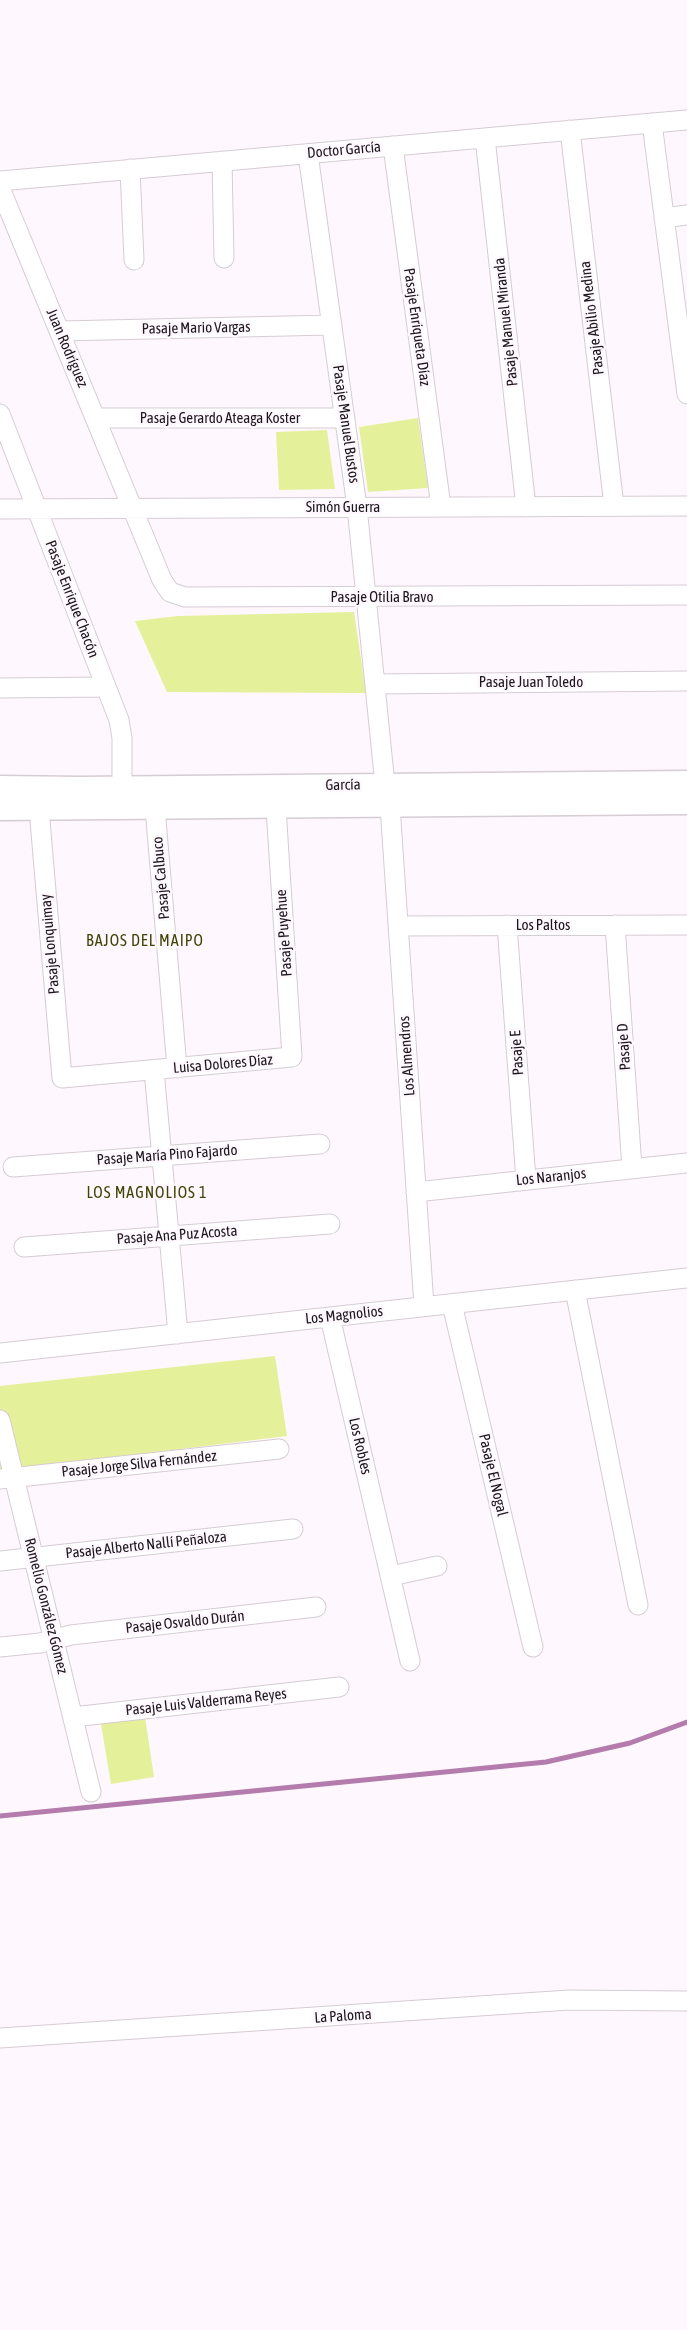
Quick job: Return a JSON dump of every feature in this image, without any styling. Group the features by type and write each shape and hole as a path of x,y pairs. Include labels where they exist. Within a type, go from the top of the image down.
{"street":[{"name":"Doctor García","path":"0,181 687,120"},
{"path":"652,123 664,218 681,304 687,394"},
{"name":"Pasaje Abilio Medina","path":"570,130 614,506"},
{"name":"Pasaje Manuel Miranda","path":"485,138 526,507"},
{"name":"Pasaje Enriqueta Díaz","path":"393,146 440,507"},
{"name":"Pasaje Manuel Bustos","path":"308,154 357,507 385,784"},
{"path":"222,161 224,258"},
{"path":"130,169 134,260"},
{"name":"Juan Rodríguez","path":"0,188 134,508"},
{"path":"664,218 687,215"},
{"name":"Pasaje Mario Vargas","path":"60,331 332,325"},
{"name":"Pasaje Enrique Chacón","path":"0,415 38,509 121,729 122,788"},
{"name":"Pasaje Gerardo Ateaga Koster","path":"96,418 344,418"},
{"name":"Simón Guerra","path":"0,509 687,506"},
{"name":"Pasaje Otilia Bravo","path":"134,508 162,580 170,592 177,596 687,596"},
{"name":"Pasaje Juan Toledo","path":"375,684 687,681"},
{"path":"0,688 106,687"},
{"name":"García","path":"0,787 122,788 687,782"},
{"name":"García","path":"0,809 687,803"},
{"name":"Los Almendros","path":"390,806 424,1306"},
{"name":"Pasaje Calbuco","path":"155,808 177,1068"},
{"name":"Pasaje Puyehue","path":"276,808 292,1057"},
{"name":"Pasaje Lonquimay","path":"39,809 62,1078"},
{"name":"Pasaje E","path":"507,925 526,1180"},
{"name":"Pasaje D","path":"615,925 632,1168"},
{"name":"Los Paltos","path":"398,926 687,925"},
{"name":"Luisa Dolores Díaz","path":"62,1078 292,1057"},
{"name":"Luisa Dolores Díaz","path":"154,1070 178,1334"},
{"name":"Pasaje María Pino Fajardo","path":"13,1166 320,1144"},
{"name":"Los Naranjos","path":"416,1192 687,1162"},
{"name":"Pasaje Ana Puz Acosta","path":"24,1247 330,1224"},
{"name":"Los Magnolios","path":"0,1353 687,1278"},
{"path":"575,1290 638,1605"},
{"name":"Pasaje El Nogal","path":"452,1304 533,1647"},
{"name":"Los Robles","path":"330,1317 410,1661"},
{"name":"Romelio González Gómez","path":"0,1420 7,1478 34,1557 92,1792"},
{"name":"Pasaje Jorge Silva Fernández","path":"7,1478 279,1449"},
{"name":"Pasaje Alberto Nallí Peñaloza","path":"0,1561 293,1529"},
{"path":"391,1576 437,1566"},
{"name":"Pasaje Osvaldo Durán","path":"0,1647 72,1635 316,1607"},
{"name":"Pasaje Luis Valderrama Reyes","path":"73,1717 339,1687"},
{"name":"La Paloma","path":"0,2038 569,2000 687,2001"}],"green space":[{"path":"418,418 428,488 368,492 359,427"},
{"path":"327,430 335,489 279,490 276,432"},
{"path":"354,612 366,693 167,692 135,621 178,616"},
{"path":"275,1356 287,1436 0,1471 0,1386"},
{"path":"145,1717 154,1777 111,1784 101,1724"}],"waterway":[{"path":"0,1816 546,1762 630,1743 687,1722"}],"district":[{"name":"BAJOS DEL MAIPO","path":"145,941"},
{"name":"LOS MAGNOLIOS 1","path":"147,1193"}]}
